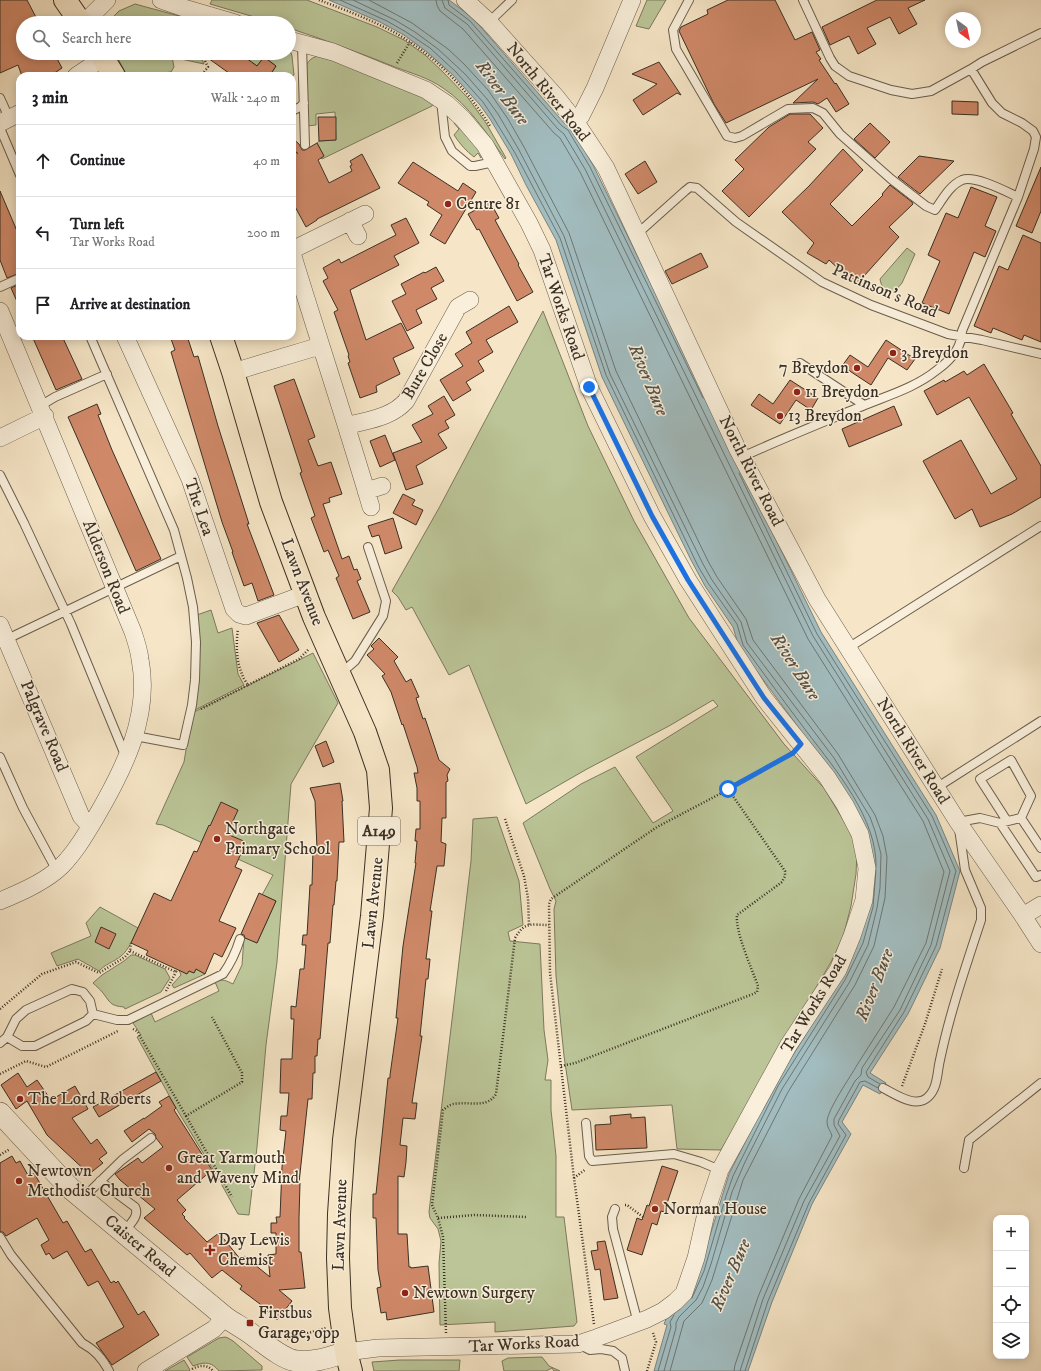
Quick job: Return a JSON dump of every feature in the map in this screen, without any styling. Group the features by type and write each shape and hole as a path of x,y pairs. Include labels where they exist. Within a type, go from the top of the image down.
{"main road":[{"path":"65,0 78,16"},
{"name":"Lawn Avenue","path":"222,340 271,502 305,594 365,732 378,770 381,808 372,916 344,1140 338,1258 340,1308 349,1361"}],"street":[{"path":"91,16 107,0"},
{"path":"161,0 211,16"},
{"name":"North River Road","path":"465,0 489,22 548,88 575,121 606,168 742,457 817,599 958,822 1024,916 1041,944"},
{"path":"575,121 580,116 595,88 632,0"},
{"name":"Tar Works Road","path":"296,42 333,52 426,90 441,100 463,119 485,145 529,223 542,250 589,387 652,516 688,580 764,698 827,777 845,805 860,834 867,868 864,900 852,936 838,970 788,1046 720,1170 707,1209 696,1258 684,1293 675,1302 663,1311 643,1321 578,1344 378,1348 349,1361"},
{"path":"85,72 106,62"},
{"path":"296,248 358,217 358,236"},
{"path":"296,266 320,346 347,426 373,495"},
{"name":"Bure Close","path":"347,426 392,413 400,408 406,401 458,307 470,300"},
{"name":"Alderson Road","path":"0,310 133,632 140,659 143,690 139,720 127,758 115,783 90,826 57,871 27,889 0,901"},
{"name":"The Lea","path":"127,340 190,479 223,580 234,609 239,614"},
{"path":"233,372 320,346"},
{"path":"0,438 42,411"},
{"path":"239,614 246,616 305,594"},
{"name":"Palgrave Road","path":"2,635 81,816 90,826"},
{"path":"1024,916 1041,905"},
{"name":"Caister Road","path":"0,1113 52,1170 83,1198 225,1318 253,1335 293,1368 308,1361 323,1359 349,1361"},
{"path":"146,1371 214,1329 225,1318"}],"lane":[{"path":"489,22 512,0"},
{"path":"689,0 673,30 676,49 727,136 735,138 742,136 788,109 801,107 813,108 823,113 840,134 891,179 926,206 935,210 953,186 962,180 974,179 1018,197"},
{"path":"803,0 835,66 849,76 891,90 912,94 931,91 982,62 1041,33"},
{"path":"296,42 304,103 305,145"},
{"path":"742,457 916,384 938,370 958,350 962,331 1018,197 1034,149 1036,137 1033,131 1022,123 1002,113 992,103 971,69"},
{"path":"0,98 16,158"},
{"path":"441,100 445,137 452,151 470,166 494,162"},
{"path":"296,109 304,103"},
{"name":"Pattinson's Road","path":"637,234 690,187 697,188 736,222 822,282 871,305 941,331 1041,354"},
{"path":"0,287 16,280"},
{"path":"92,340 171,523 182,556 193,607 196,642 195,680 190,714 183,745 135,736"},
{"path":"800,363 864,405"},
{"path":"42,411 55,398 107,374"},
{"path":"0,475 65,611 127,758"},
{"path":"848,648 1041,526"},
{"path":"340,674 355,661 383,616 386,601 368,547"},
{"path":"2,635 65,611 182,556"},
{"path":"936,788 1041,721"},
{"path":"0,757 23,808 57,871"},
{"path":"1021,818 1031,796 1011,760 980,779 1003,822 1036,877 1041,875"},
{"path":"883,1088 905,1100 919,1101 928,1098 936,1084 947,1028 981,920 981,908 965,870 958,822 980,818 1003,822 1021,818"},
{"path":"1021,818 1041,848"},
{"path":"93,1014 129,1022 169,1000 223,974 237,950 240,939"},
{"path":"0,1043 7,1037 16,1019 26,1010 72,989 83,992 90,1002 93,1014"},
{"path":"7,1037 22,1046 35,1046 86,1021 93,1014"},
{"path":"964,1168 969,1140 1041,1083"},
{"path":"586,1123 589,1156 592,1161 674,1154 701,1162 720,1170"},
{"path":"83,1198 122,1160 151,1138"},
{"path":"100,1181 134,1207 137,1211 136,1215 124,1232"},
{"path":"615,1208 612,1218 613,1228 643,1321"},
{"path":"0,1237 11,1254 77,1337 82,1343 95,1350 109,1371"},
{"path":"578,1344 590,1350 601,1349 614,1351 622,1358 625,1371"}],"path":[{"path":"396,64 410,42"},
{"path":"204,60 208,67 204,72"},
{"path":"239,614 236,640 238,662 241,674 248,685"},
{"path":"190,714 299,659 313,646"},
{"path":"596,1338 574,1178 550,973 549,904 551,899 657,827 793,753 801,744"},
{"path":"561,1066 575,1063 757,992 758,986 736,921 738,915 782,882 785,876 785,871 728,789"},
{"path":"505,819 524,876 528,898 529,924"},
{"path":"447,1347 443,1236 438,1218 432,1205 443,1110 454,1104 488,1103 494,1098 496,1094 515,938 521,928 529,924 549,925"},
{"path":"0,1009 42,974 76,962 99,973 125,957 130,951 131,943"},
{"path":"130,951 176,971 174,978 166,990 169,1000"},
{"path":"898,1096 925,1024 942,969"},
{"path":"186,1116 242,1082 242,1074 212,1017"},
{"path":"0,1074 26,1061 46,1067 129,1022 137,1031 232,1196"},
{"path":"574,1178 584,1172 592,1161"},
{"path":"615,1208 621,1205 627,1205 643,1217"},
{"path":"438,1218 474,1216 527,1217"},
{"path":"643,1321 656,1342 647,1371"},
{"path":"284,1339 328,1328"},
{"path":"192,1369 203,1365 209,1367 213,1371"}],"green space":[{"path":"212,0 307,0 377,27 404,40 425,55 468,98 486,123 506,158 505,159 469,111 452,95 432,81 296,30 296,16 251,16 210,4"},
{"path":"647,0 666,0 649,29 636,26"},
{"path":"135,4 179,16 114,16 119,11"},
{"path":"322,56 429,100 433,104 432,106 322,159 321,158 324,156 317,143 319,141 336,140 335,112 316,114 316,125 307,126 306,66 312,58"},
{"path":"119,60 173,60 174,67 171,72 125,72"},
{"path":"186,60 202,60 204,64"},
{"path":"249,60 262,60 257,66"},
{"path":"268,60 292,60 294,72 272,72 276,66"},
{"path":"455,121 482,152 481,158 478,153 474,157 471,155 456,138 454,135 459,129 454,123"},
{"path":"907,248 915,254 902,283 895,291 889,291 883,287 880,279"},
{"path":"543,311 588,426 634,521 689,618 784,744 824,788 851,833 857,852 856,874 851,906 843,937 831,962 721,1150 677,1149 672,1105 572,1110 564,1056 556,976 554,909 556,901 523,823 581,784 615,767 653,823 673,811 636,757 718,706 713,700 669,726 587,769 526,804 469,665 449,675 412,607 406,610 398,597 392,591 439,508"},
{"path":"211,610 218,633 232,628 238,674 244,685 195,710 197,684 194,616"},
{"path":"313,653 338,703 291,784 277,962 266,1045 249,1215 238,1214 176,1108 137,1037 141,1035 133,1023 151,1013 155,1022 219,991 215,982 220,980 233,984 242,965 244,937 257,943 276,901 262,895 273,875 163,825 156,824 184,762 192,713"},
{"path":"497,817 519,881 523,925 508,932 510,941 540,944 544,1030 548,1060 545,1080 551,1080 551,1110 556,1156 556,1217 564,1217 577,1322 574,1326 495,1332 495,1322 440,1325 439,1263 441,1241 438,1229 430,1218 429,1212 471,861 473,819"},
{"path":"100,907 138,928 131,944 124,953 99,971 78,959 57,966 51,953 91,936 86,923"},
{"path":"131,955 135,955 165,969 170,978 161,992 125,1009 124,1007 116,1006 111,1003 93,983"},
{"path":"196,969 205,974 174,988 172,985 181,975 179,970 187,974 189,971 194,973"},
{"path":"225,1337 233,1341 262,1366 262,1370 219,1371 213,1365 207,1363 193,1366 187,1357 219,1338"},
{"path":"542,1357 549,1366 560,1371 554,1371 552,1368 546,1371 504,1371 502,1361 508,1358"},
{"path":"184,1360 190,1370 189,1371 165,1371"},
{"path":"400,1360 460,1360 459,1371 374,1371 372,1362"}],"water":[{"name":"River Bure","path":"329,0 449,0 473,18 565,124 571,127 593,165 821,632 936,815 960,871 940,948 908,1014 870,1073 886,1083 880,1094 863,1085 842,1122 851,1134 812,1204 772,1302 748,1371 654,1371 667,1325 664,1324 667,1317 670,1316 669,1314 708,1242 729,1174 775,1084 841,978 859,941 869,906 872,876 807,739 739,647 733,627 705,586 691,560 602,377 556,240 511,154 490,119 480,105 453,75 427,52 404,35 380,22"}],"building":[{"path":"0,0 27,0 35,16 16,16 16,60 58,60 62,68 56,72 21,72 18,65 0,73"},
{"path":"728,0 775,0 795,40 812,32 820,50 816,52 821,59 819,60 849,104 836,112 827,98 818,104 813,102 793,103 818,79 726,123 714,104 679,31 681,27 708,14 707,10"},
{"path":"877,0 925,0 908,8 917,24 899,34 890,17 867,28 876,44 858,54 849,36 830,45 822,27"},
{"path":"211,60 249,60 257,66 262,60 268,60 276,66 272,72 227,72"},
{"path":"659,62 681,95 677,93 643,115 633,100 657,84 632,74"},
{"path":"952,101 978,102 978,115 952,114"},
{"path":"790,114 810,114 823,128 808,142 816,149 749,217 722,191 744,169 735,160 769,127"},
{"path":"318,117 336,117 336,140 319,141"},
{"path":"870,123 890,142 875,158 854,139"},
{"path":"296,141 302,150 305,150 317,143 324,156 318,160 329,183 352,171 350,161 362,154 380,188 317,219 306,227 296,208"},
{"path":"843,149 863,170 830,204 852,226 883,195 882,194 890,185 913,204 889,227 899,237 856,285 829,260 826,264 807,253 814,243 782,212 809,186"},
{"path":"919,156 954,161 920,194 898,177"},
{"path":"645,161 657,182 638,194 625,174"},
{"name":"Centre 81","path":"413,162 458,191 463,183 476,192 445,244 430,235 442,215 427,205 429,202 398,183"},
{"path":"1041,167 1041,211 1032,233 1016,226"},
{"path":"971,187 997,197 985,226 996,231 985,257 974,252 949,314 922,303 940,261 928,255 946,213 958,218"},
{"path":"0,191 16,229 16,275 7,278 0,260"},
{"path":"490,202 499,218 495,220 533,292 517,301 479,229 477,230 468,214"},
{"path":"406,218 419,243 394,256 399,265 350,290 366,340 401,323 414,348 393,358 400,374 376,386 377,392 360,398 348,363 350,362 349,355 334,312 338,310 323,281 328,278 323,268 339,259 341,263 396,235 391,225"},
{"path":"1023,235 1041,243 1041,342 1024,335 1022,340 993,328 991,333 974,326 999,266 1008,270"},
{"path":"701,253 708,267 672,284 665,271"},
{"path":"436,267 444,281 431,288 437,299 416,310 422,323 407,331 392,301 406,294 401,284"},
{"path":"16,286 16,299 11,288"},
{"path":"509,306 518,322 486,340 493,352 478,361 484,371 466,382 471,390 453,401 440,380 463,366 455,354 472,343 466,332"},
{"path":"34,340 64,340 82,379 56,390"},
{"path":"171,340 188,340 194,357 198,356 249,524 247,524 274,595 258,601 252,583 244,586 222,522 171,352 175,350"},
{"path":"886,340 915,359 907,370 888,358 871,385 842,366 850,355 868,367"},
{"path":"984,364 1013,413 1011,414 1041,466 1041,497 1012,514 980,527 972,509 955,519 923,461 961,440 991,494 1017,479 969,397 937,415 924,391 944,380 945,382 964,371 967,375"},
{"path":"294,379 315,437 308,440 318,466 331,462 342,494 329,498 330,502 323,504 342,559 349,556 354,570 357,569 361,579 357,581 370,612 353,619 336,578 339,576 328,550 324,552 311,518 315,516 300,473 302,472 274,386"},
{"path":"790,380 818,398 811,410 796,400 780,424 751,405 759,394 773,404"},
{"path":"444,396 455,415 445,421 449,428 438,434 447,448 416,466 423,484 406,490 393,453 422,442 412,425 433,414 428,406"},
{"path":"97,404 101,414 98,415 112,450 161,559 136,571 68,417"},
{"path":"894,406 902,425 849,447 842,429"},
{"path":"385,435 395,460 380,467 370,441"},
{"path":"403,494 415,500 412,505 423,510 416,525 393,513"},
{"path":"393,518 402,548 385,554 379,535 372,537 368,526"},
{"path":"279,615 299,650 279,662 257,623"},
{"path":"379,638 398,657 394,661 406,682 411,679 419,697 416,698 423,719 425,718 439,760 450,769 447,775 448,781 446,782 446,818 442,818 441,842 446,844 444,866 437,866 430,911 432,911 426,959 430,959 428,979 426,979 420,1036 422,1036 412,1103 417,1103 415,1119 403,1118 400,1145 407,1146 406,1162 404,1177 398,1176 398,1234 407,1234 409,1267 428,1266 434,1312 387,1320 386,1312 381,1313 377,1288 381,1287 378,1270 376,1218 373,1218 373,1194 376,1194 388,1078 390,1078 398,1018 396,1018 403,946 416,863 416,829 420,829 420,801 417,801 417,788 414,773 418,773 417,767 391,692 382,676 385,674 367,655 374,649 371,646"},
{"path":"326,741 334,762 323,767 315,746"},
{"path":"340,783 343,801 344,842 339,842 337,881 333,905 330,943 328,943 320,1039 318,1039 317,1056 315,1056 312,1099 308,1099 299,1183 299,1252 301,1252 305,1288 279,1290 292,1301 277,1320 267,1311 268,1310 240,1289 242,1286 222,1270 212,1278 190,1253 187,1255 144,1218 155,1209 120,1180 115,1174 138,1158 142,1163 163,1147 156,1138 155,1134 149,1129 132,1142 124,1131 162,1106 159,1102 169,1096 176,1108 174,1110 212,1170 177,1200 186,1210 182,1214 185,1217 184,1218 207,1242 219,1233 241,1260 244,1256 270,1277 268,1255 276,1254 276,1233 271,1233 271,1223 277,1223 276,1217 280,1217 282,1167 286,1131 280,1130 281,1116 287,1116 289,1093 280,1093 281,1059 292,1059 294,1019 291,1019 291,1006 296,1007 300,969 304,969 306,945 302,945 303,935 307,935 310,885 312,885 313,849 317,849 315,801 310,788"},
{"path":"221,802 238,810 227,834 246,842 235,867 242,870 219,921 236,928 222,957 214,953 205,974 196,969 194,973 189,971 187,974 146,955 148,951 131,943 154,893 171,901 194,851 197,852"},
{"path":"259,893 276,901 257,943 245,938 244,935 241,934"},
{"path":"101,927 116,934 109,949 95,942"},
{"path":"156,1072 161,1081 99,1117 93,1107"},
{"path":"18,1073 27,1087 37,1080 51,1100 75,1086 88,1109 72,1118 91,1144 97,1139 107,1153 99,1159 103,1163 89,1174 47,1135 27,1101 16,1109 1,1085"},
{"path":"631,1114 631,1118 645,1117 647,1148 596,1150 595,1125 611,1124 610,1116"},
{"path":"12,1156 16,1163 20,1161 29,1177 34,1173 63,1223 67,1221 85,1252 91,1249 111,1283 114,1281 116,1283 118,1281 138,1315 144,1311 159,1335 112,1365 96,1343 124,1327 98,1281 88,1286 67,1251 53,1259 49,1253 46,1255 41,1245 49,1240 37,1218 6,1236 3,1232 0,1232 0,1163"},
{"name":"Norman House","path":"662,1166 678,1171 664,1212 661,1211 657,1225 652,1223 642,1255 627,1250 637,1218 642,1220 647,1205 649,1206"},
{"path":"605,1241 618,1298 604,1300 600,1269 595,1270 591,1251 598,1250 597,1242"}],"place":[{"name":"Centre 81","path":"448,204"},
{"name":"3 Breydon","path":"893,353"},
{"name":"7 Breydon","path":"857,368"},
{"name":"11 Breydon","path":"797,392"},
{"name":"13 Breydon","path":"780,416"},
{"name":"Northgate Primary School","path":"217,839"},
{"name":"The Lord Roberts","path":"20,1099"},
{"name":"Great Yarmouth and Waveny Mind","path":"169,1168"},
{"name":"Newtown Methodist Church","path":"19,1181"},
{"name":"Norman House","path":"655,1209"},
{"name":"Day Lewis Chemist","path":"210,1250"},
{"name":"Newtown Surgery","path":"405,1293"},
{"name":"Firstbus Garage, opp","path":"250,1323"}],"route":[{"path":"589,387 652,516 688,580 764,698 801,744 793,753 728,789"}]}
